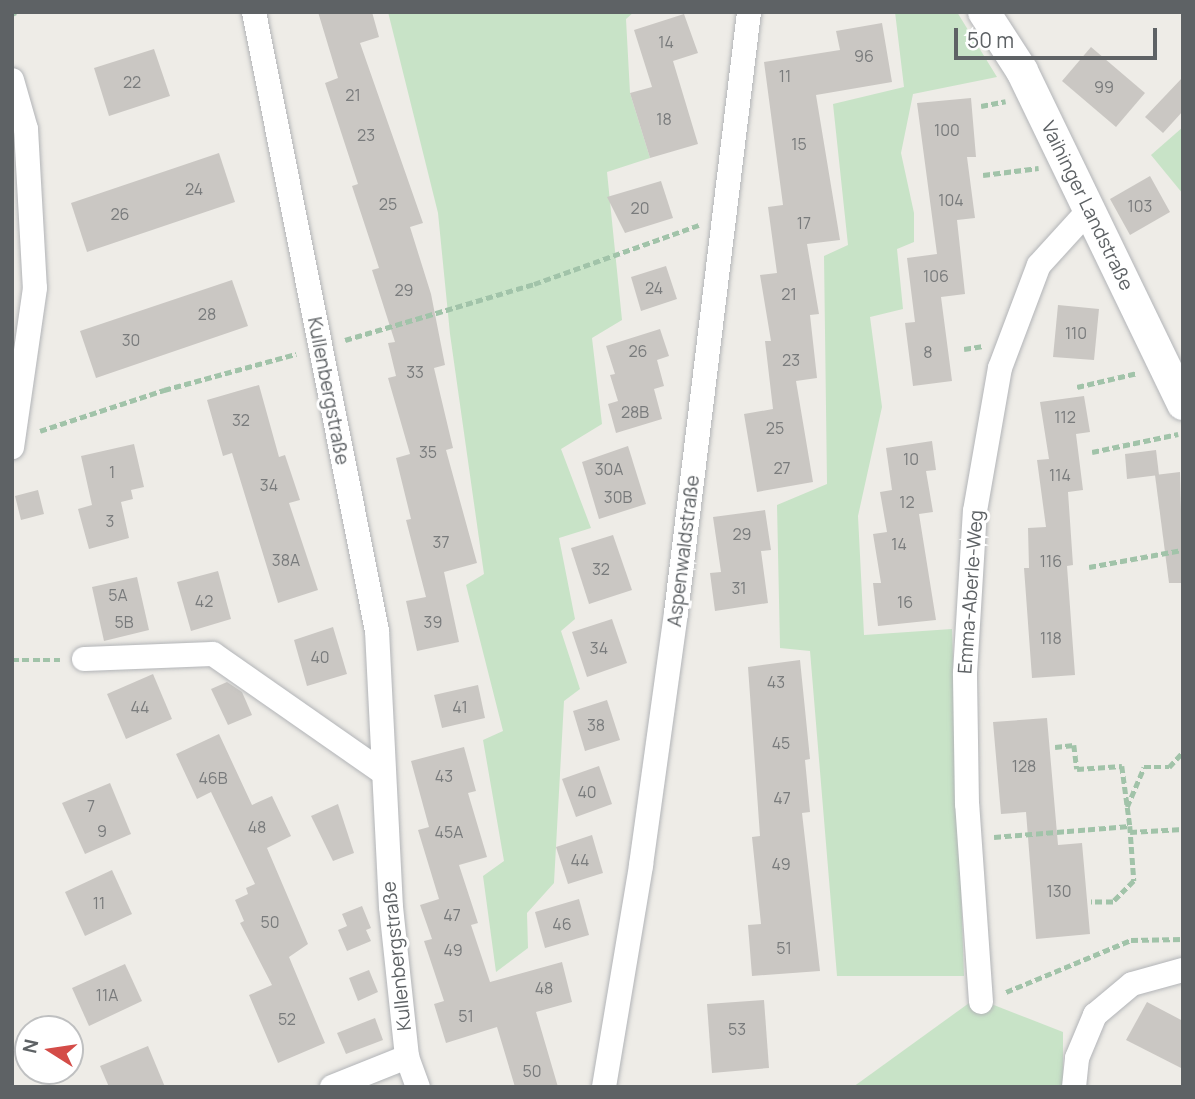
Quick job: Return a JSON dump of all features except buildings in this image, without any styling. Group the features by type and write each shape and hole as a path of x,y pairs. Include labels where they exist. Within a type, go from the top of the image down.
{"street":[{"name":"Kullenbergstraße","path":"254,12 377,631 382,772 407,1057 418,1087"},
{"name":"Aspenwaldstraße","path":"604,1087 643,852 727,215 749,12"},
{"name":"Vaihinger Landstraße","path":"984,12 1022,71 1183,404"},
{"path":"12,80 26,129 35,288 13,443"},
{"name":"Emma-Aberle-Weg","path":"981,1002 969,839 965,673 975,511 1000,368 1039,265 1089,210"},
{"path":"84,659 213,654 382,772"},
{"path":"1074,1087 1077,1058 1095,1015 1132,984 1183,970"},
{"name":"Kullenbergstraße","path":"332,1087 407,1057"}],"path":[{"path":"983,176 1067,164"},
{"path":"13,443 164,390 320,348 534,284 727,215"},
{"path":"1077,387 1165,366"},
{"path":"1092,452 1183,433"},
{"path":"1089,567 1183,550"},
{"path":"12,660 50,661"},
{"path":"1055,747 1074,745 1077,769 1122,766 1134,881 1113,902 1091,902"},
{"path":"1127,808 1144,767 1169,767 1183,752"},
{"path":"969,839 1130,829 1183,829"},
{"path":"981,1002 1131,940 1183,939"}],"green space":[{"path":"388,12 634,12 626,19 630,93 650,158 607,172 622,320 592,338 602,424 561,449 591,528 559,538 575,619 561,631 580,689 564,701 554,883 527,913 528,948 496,972 483,876 504,861 483,740 503,731 466,585 484,574 450,334 438,213"},
{"path":"895,12 957,12 997,77 913,94 901,153 914,213 914,242 897,249 903,309 870,317 882,407 858,516 864,635 952,629 964,976 837,976 810,651 780,648 777,505 827,484 824,256 848,245 833,104 904,87"},
{"path":"1183,127 1183,194 1151,155"},
{"path":"976,998 1063,1032 1063,1087 853,1087"}]}
